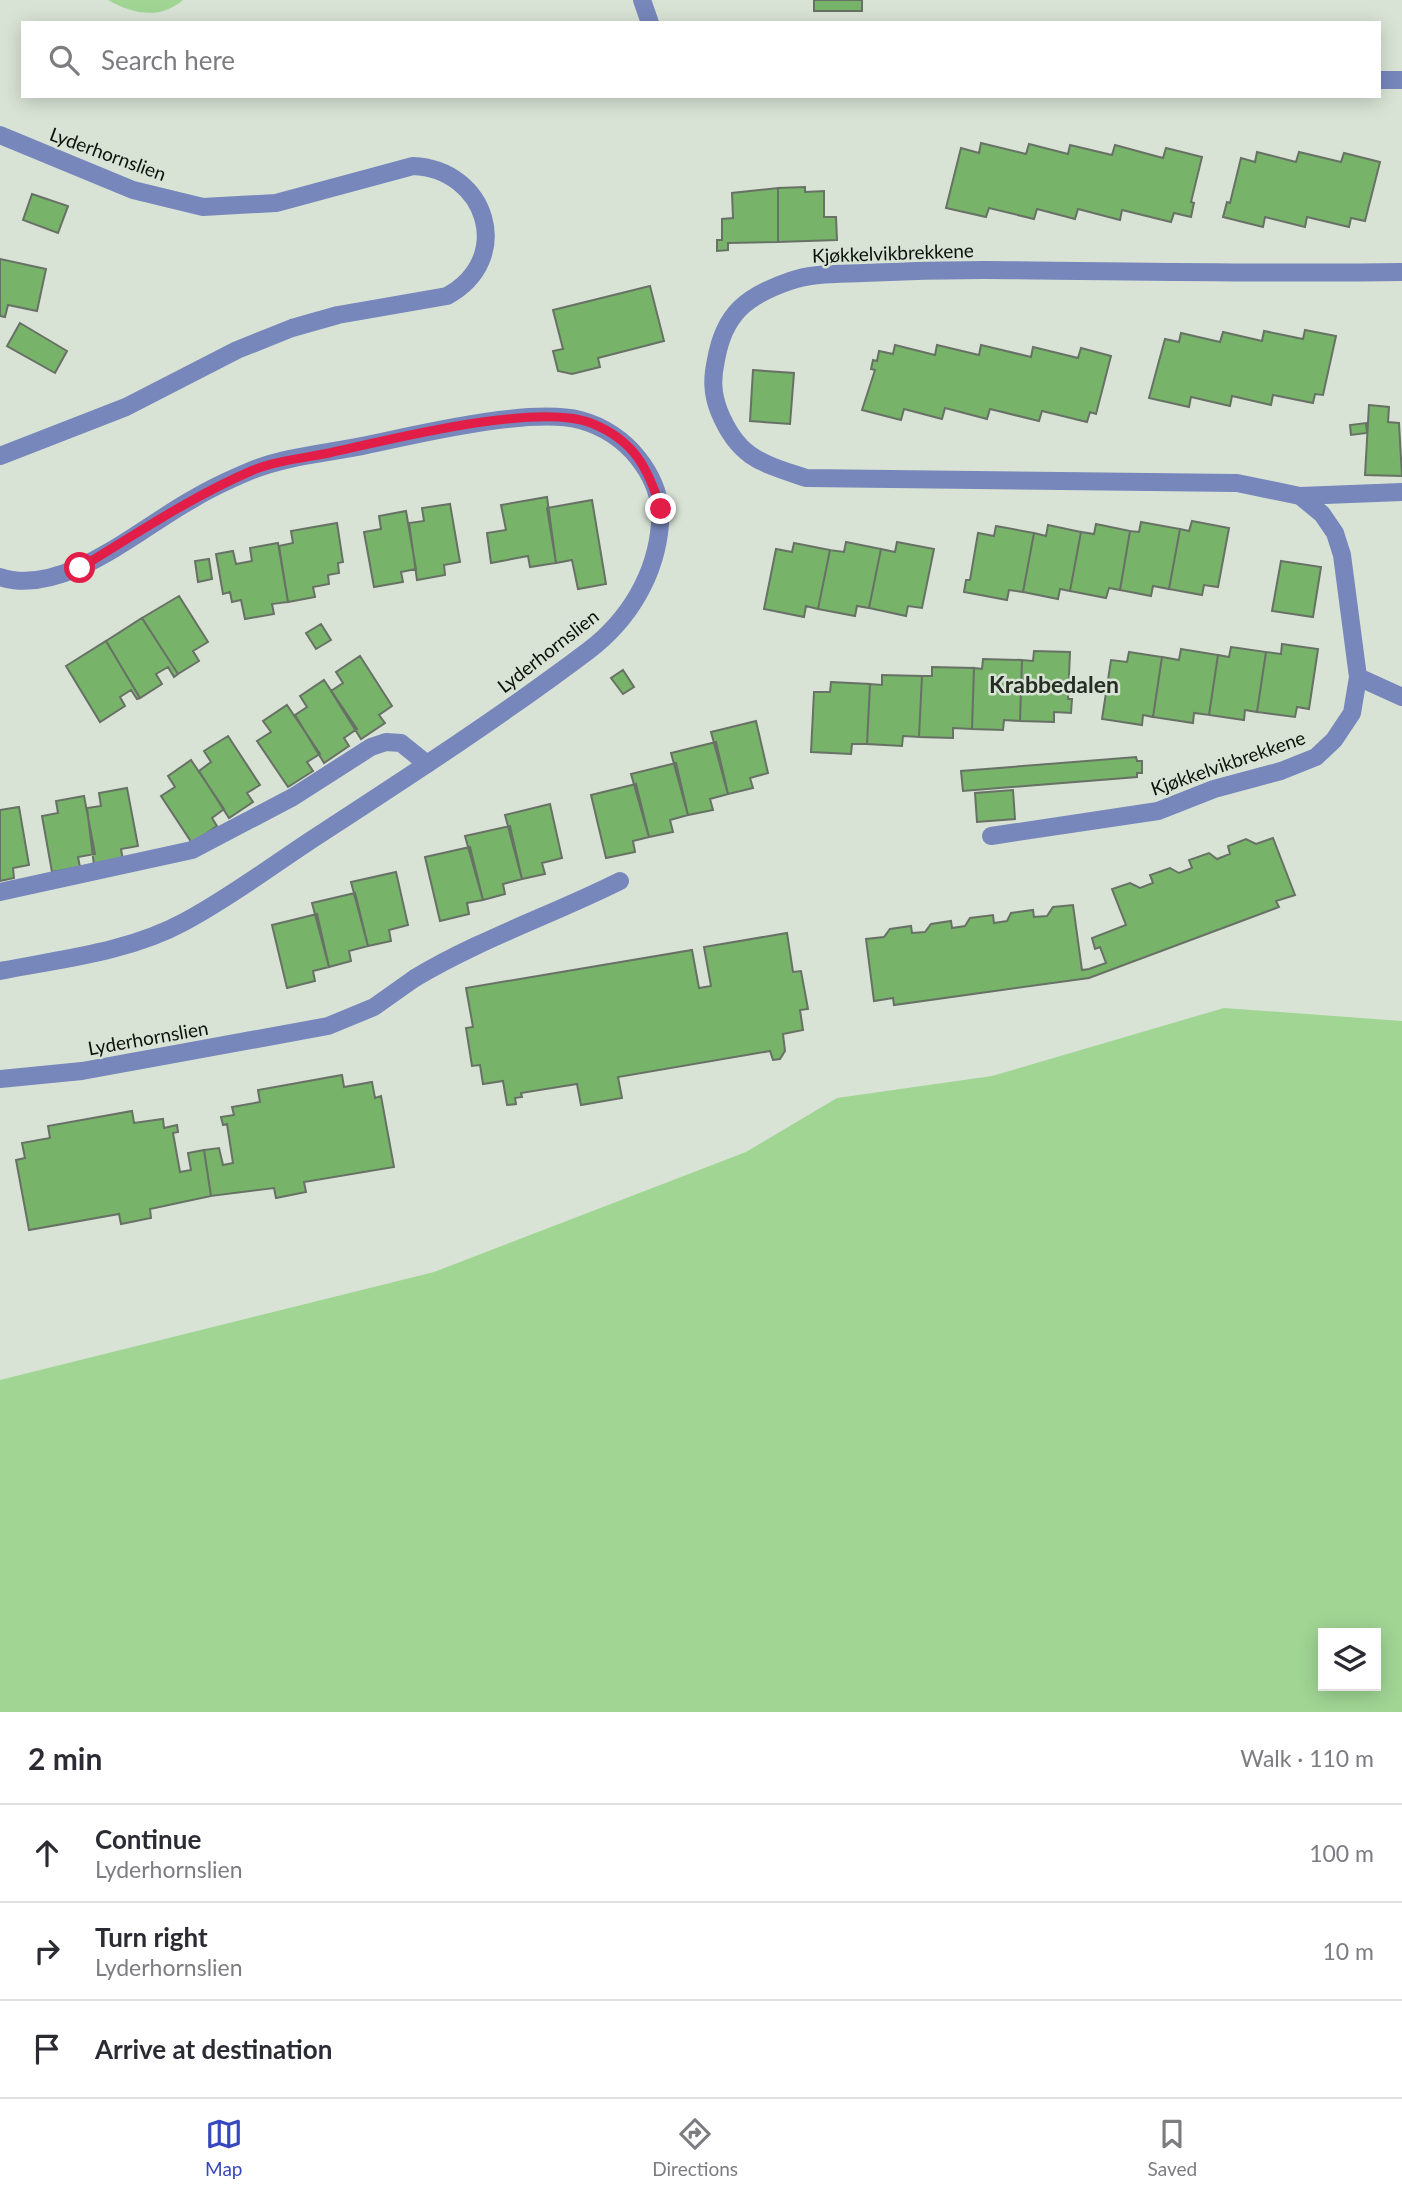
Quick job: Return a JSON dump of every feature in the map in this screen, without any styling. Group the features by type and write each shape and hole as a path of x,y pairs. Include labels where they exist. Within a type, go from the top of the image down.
{"street":[{"path":"642,0 649,21"},
{"path":"1381,79 1402,80"},
{"name":"Lyderhornslien","path":"0,135 133,190 203,207 276,203 413,166 429,167 461,181 478,205 487,238 477,269 460,289 447,296 338,315 292,328 237,350 127,407 0,456"},
{"name":"Kjøkkelvikbrekkene","path":"1402,272 933,270 836,274 791,280 748,300 732,315 720,335 712,381 716,404 737,445 757,462 806,478 1237,483 1300,496 1402,492"},
{"name":"Lyderhornslien","path":"0,577 12,581 45,580 80,568 195,497 254,469 412,435 527,417 575,418 593,424 626,443 650,472 661,509 658,553 636,600 622,619 592,648 427,764 183,923 124,946 0,971"},
{"name":"Kjøkkelvikbrekkene","path":"991,836 1158,811 1316,757 1335,740 1352,713 1358,677 1342,555 1335,533 1322,514 1300,496"},
{"path":"1358,677 1402,697"},
{"path":"0,892 192,850 293,797 371,747 386,742 401,743 427,764"},
{"name":"Lyderhornslien","path":"0,1079 82,1071 328,1026 374,1007 455,954 566,908 620,881"}],"green space":[{"path":"108,0 183,0 165,10 146,13 127,9"},
{"path":"1224,1008 1402,1021 1402,1712 0,1712 0,1380 434,1272 746,1152 837,1098 992,1076"}],"building":[{"path":"814,0 862,0 862,11 814,11"},
{"path":"981,143 1026,154 1029,144 1068,154 1070,145 1112,155 1115,145 1163,158 1166,148 1202,157 1191,202 1194,203 1191,217 1174,213 1171,222 1122,210 1120,220 1078,209 1075,219 1037,209 1034,219 989,208 986,217 946,208 961,148 979,153"},
{"path":"1257,152 1296,162 1299,152 1341,162 1344,153 1380,162 1365,221 1351,218 1349,227 1307,217 1305,227 1265,217 1263,227 1223,217 1227,202 1230,203 1241,158 1255,162"},
{"path":"805,187 805,192 824,191 824,217 836,217 837,240 778,242 778,188"},
{"path":"778,188 778,242 728,243 728,250 717,251 717,240 722,240 722,219 733,218 732,193"},
{"path":"32,194 68,206 58,233 23,220"},
{"path":"0,259 46,269 37,311 8,305 5,317 0,316"},
{"path":"650,286 664,341 598,358 600,367 572,374 558,371 553,351 563,349 553,310"},
{"path":"20,323 67,351 55,373 7,346"},
{"path":"1305,330 1336,336 1323,395 1315,394 1313,403 1273,395 1271,405 1232,396 1230,406 1191,397 1189,407 1149,398 1165,339 1179,342 1181,333 1220,342 1223,332 1262,341 1264,331 1303,339"},
{"path":"895,345 935,355 937,345 979,355 981,345 1031,357 1033,347 1078,358 1081,348 1111,356 1096,414 1090,412 1087,422 1042,411 1039,421 990,409 987,419 945,408 942,419 904,409 901,420 862,410 875,370 871,369 873,360 877,361 879,351 893,354"},
{"path":"753,370 794,373 790,424 750,421"},
{"path":"1369,405 1389,407 1388,422 1399,423 1402,476 1365,475"},
{"path":"1366,423 1367,433 1351,435 1350,425"},
{"path":"547,497 556,563 530,567 528,556 491,563 487,533 506,530 501,505"},
{"path":"592,500 606,584 578,589 572,560 556,563 547,508"},
{"path":"450,504 460,562 444,565 445,575 417,580 409,523 424,521 422,508"},
{"path":"406,511 416,569 401,572 403,582 374,587 364,532 381,529 379,516"},
{"path":"1192,521 1229,528 1218,587 1204,585 1202,595 1169,589 1180,529 1189,531"},
{"path":"1141,522 1180,529 1169,589 1153,586 1151,596 1120,590 1130,531 1139,532"},
{"path":"337,523 343,562 338,563 339,573 328,575 329,584 313,587 315,597 288,602 279,546 293,543 291,531"},
{"path":"1096,524 1130,531 1120,590 1109,588 1106,598 1070,591 1081,532 1094,534"},
{"path":"1048,525 1081,532 1070,591 1060,589 1058,599 1023,592 1034,533 1046,536"},
{"path":"996,526 1034,533 1023,592 1009,590 1007,600 964,592 966,580 970,580 978,533 994,536"},
{"path":"846,542 881,549 869,608 857,606 855,616 818,609 830,550 844,552"},
{"path":"897,542 934,549 922,608 908,606 906,616 869,608 881,549 895,552"},
{"path":"278,543 288,602 272,604 274,614 245,619 241,600 232,602 230,592 223,594 216,554 233,551 236,564 252,561 250,548"},
{"path":"794,543 830,550 818,609 806,606 804,617 764,609 776,549 792,552"},
{"path":"209,559 212,579 198,582 195,561"},
{"path":"1281,561 1321,567 1313,617 1272,611"},
{"path":"179,596 208,642 193,651 199,661 178,674 142,618"},
{"path":"142,618 178,674 174,677 168,667 156,674 162,684 140,698 106,641"},
{"path":"321,624 331,640 316,649 306,633"},
{"path":"106,641 140,698 137,699 131,690 120,697 125,706 100,722 66,666"},
{"path":"1282,644 1318,649 1309,709 1297,707 1295,717 1257,712 1266,652 1281,654"},
{"path":"1231,647 1266,652 1257,712 1245,710 1244,720 1209,715 1218,655 1229,657"},
{"path":"1181,649 1218,655 1209,715 1194,713 1193,723 1153,717 1162,657 1179,660"},
{"path":"1034,651 1070,652 1068,699 1072,699 1071,713 1054,712 1054,722 1020,721 1022,660 1033,661"},
{"path":"1129,652 1162,657 1153,717 1143,715 1142,725 1102,719 1111,660 1127,662"},
{"path":"360,656 392,706 379,715 385,723 361,739 331,691 343,683 336,672"},
{"path":"983,659 1022,660 1020,721 1004,720 1003,730 972,729 974,668 982,669"},
{"path":"932,667 974,668 972,729 953,728 953,738 919,737 922,676 932,676"},
{"path":"623,670 634,687 623,694 611,678"},
{"path":"882,675 922,676 919,737 903,736 902,746 867,744 870,684 882,685"},
{"path":"324,680 357,729 344,738 349,746 324,763 295,715 307,707 300,696"},
{"path":"831,682 870,684 867,744 852,744 851,754 811,752 814,692 830,692"},
{"path":"287,705 320,754 307,762 313,771 288,787 257,741 271,732 263,721"},
{"path":"756,721 768,773 750,778 753,788 728,794 711,732"},
{"path":"228,736 260,785 247,793 253,802 229,818 199,771 211,762 204,751"},
{"path":"716,742 728,794 710,799 713,810 688,815 671,753"},
{"path":"1136,757 1137,761 1142,761 1142,773 1137,773 1137,777 963,791 961,771"},
{"path":"191,760 224,809 212,818 217,826 192,843 161,796 175,787 168,776"},
{"path":"676,763 688,815 670,820 673,832 649,837 631,774"},
{"path":"636,784 649,837 633,841 635,852 606,858 591,795"},
{"path":"127,788 138,846 121,849 123,860 94,865 87,808 101,806 99,793"},
{"path":"1013,790 1015,819 977,822 975,793"},
{"path":"84,796 95,854 78,857 80,867 52,872 42,816 58,813 56,801"},
{"path":"550,804 562,858 542,863 545,874 522,879 505,815"},
{"path":"19,807 29,865 13,868 14,878 0,881 0,810"},
{"path":"510,826 522,879 503,884 505,894 483,900 465,836"},
{"path":"1273,838 1295,895 1276,901 1279,907 1089,978 894,1005 893,998 874,1001 866,939 884,937 890,929 911,926 912,933 925,932 931,924 951,921 952,928 965,926 970,918 993,915 994,923 1007,921 1011,913 1033,910 1034,917 1047,916 1053,907 1073,905 1082,970 1089,969 1106,963 1100,947 1095,949 1092,938 1126,925 1112,889 1130,883 1140,888 1153,883 1150,875 1170,868 1179,873 1192,868 1189,860 1209,853 1217,859 1230,854 1228,846 1246,839 1256,844"},
{"path":"470,847 483,900 467,903 469,914 440,921 425,857"},
{"path":"396,872 408,925 389,930 391,941 368,946 351,882"},
{"path":"355,893 368,946 349,951 351,961 329,967 312,903"},
{"path":"317,914 329,967 313,971 315,981 287,988 272,925"},
{"path":"787,933 793,972 801,971 808,1009 800,1010 803,1030 783,1034 785,1051 780,1059 773,1060 770,1051 618,1077 622,1098 581,1105 577,1084 521,1093 522,1097 515,1098 516,1104 507,1105 503,1081 483,1084 480,1065 472,1066 466,1028 473,1027 466,988 692,950 699,988 711,986 704,947"},
{"path":"342,1075 344,1087 372,1082 375,1098 381,1096 394,1167 304,1182 306,1192 276,1198 274,1188 211,1196 204,1150 219,1148 223,1165 233,1163 227,1124 223,1125 221,1117 234,1115 232,1107 260,1102 258,1090"},
{"path":"132,1111 134,1123 163,1119 164,1128 177,1125 178,1132 173,1133 180,1172 191,1170 188,1153 204,1150 211,1196 150,1209 151,1218 121,1224 119,1214 29,1230 16,1160 25,1158 22,1143 50,1138 48,1126"}],"district":[{"name":"Krabbedalen","path":"1054,685"}],"route":[{"path":"80,568 195,497 254,469 412,435 527,417 575,418 593,424 626,443 650,472 661,509"}]}
